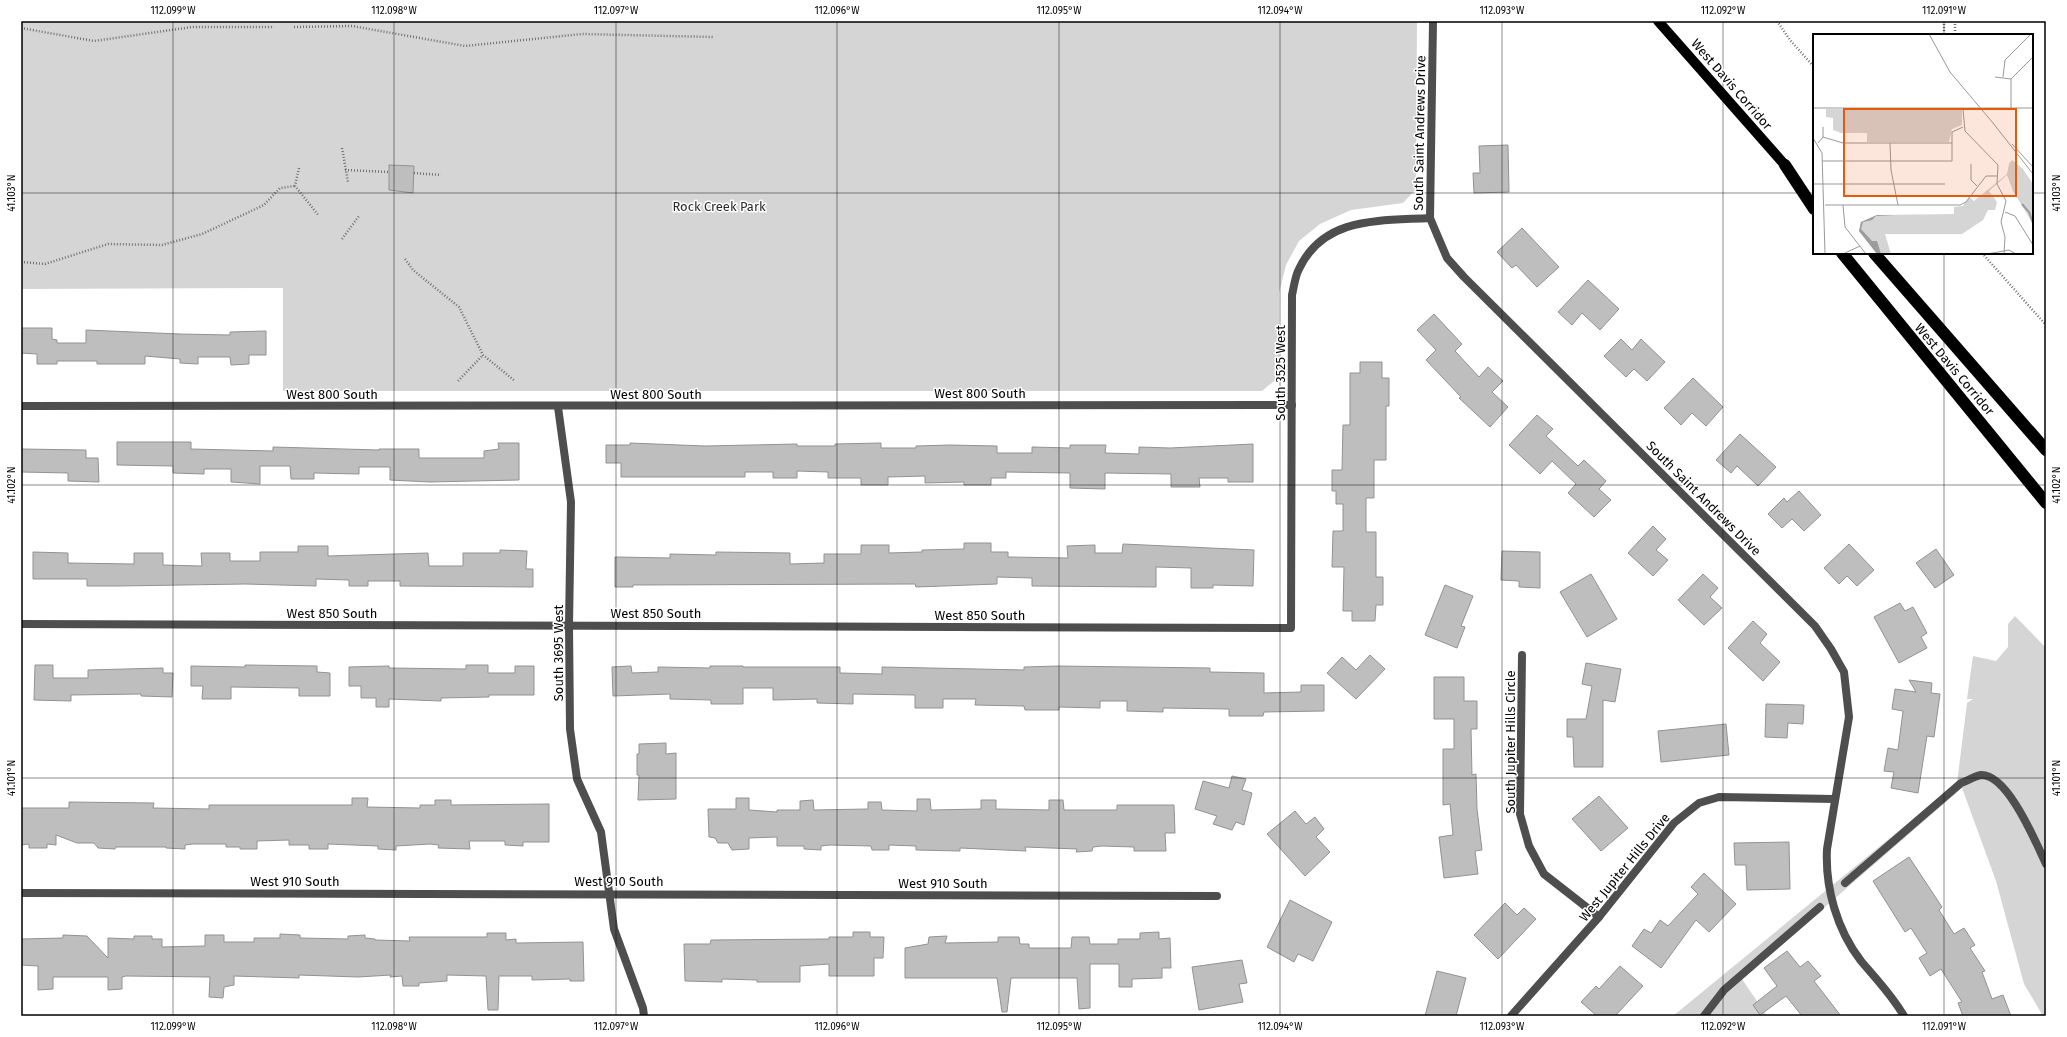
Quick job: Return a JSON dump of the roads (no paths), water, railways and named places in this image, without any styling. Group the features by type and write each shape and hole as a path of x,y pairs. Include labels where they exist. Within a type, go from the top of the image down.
{"highway":[{"name":"West Davis Corridor","path":"1785,165 1813,192"},
{"name":"West Davis Corridor","path":"1785,165 1813,208"},
{"name":"West Davis Corridor","path":"1843,254 2046,503"},
{"name":"West Davis Corridor","path":"1875,254 2046,450"}],"main road":[{"name":"West Davis Corridor","path":"1658,21 1785,165"}],"street":[{"name":"South Saint Andrews Drive","path":"1433,21 1430,218 1448,258 1464,277 1815,626 1832,648 1844,672 1848,717 1834,799 1826,862 1831,897 1842,928 1861,960 1892,996 1904,1016"},
{"name":"South 3525 West","path":"1291,628 1292,295 1298,269 1313,245 1334,231 1364,222 1430,218"},
{"name":"West 800 South","path":"21,406 558,407 1292,405"},
{"name":"South 3695 West","path":"558,407 571,502 569,625 570,729 577,779 601,832 614,929 634,980 644,1016"},
{"name":"West 850 South","path":"21,624 1291,628"},
{"name":"South Jupiter Hills Circle","path":"1522,655 1520,814 1529,846 1544,874 1599,917"},
{"path":"1845,883 1961,783 1982,775 1997,780 2011,796 2046,864"},
{"name":"West Jupiter Hills Drive","path":"1511,1016 1599,917 1674,823 1699,802 1719,797 1834,799"},
{"name":"West 910 South","path":"21,893 1217,896"},
{"path":"1704,1016 1724,990 1820,907"}],"park label":[{"name":"Rock Creek Park","path":"719,206"}]}
